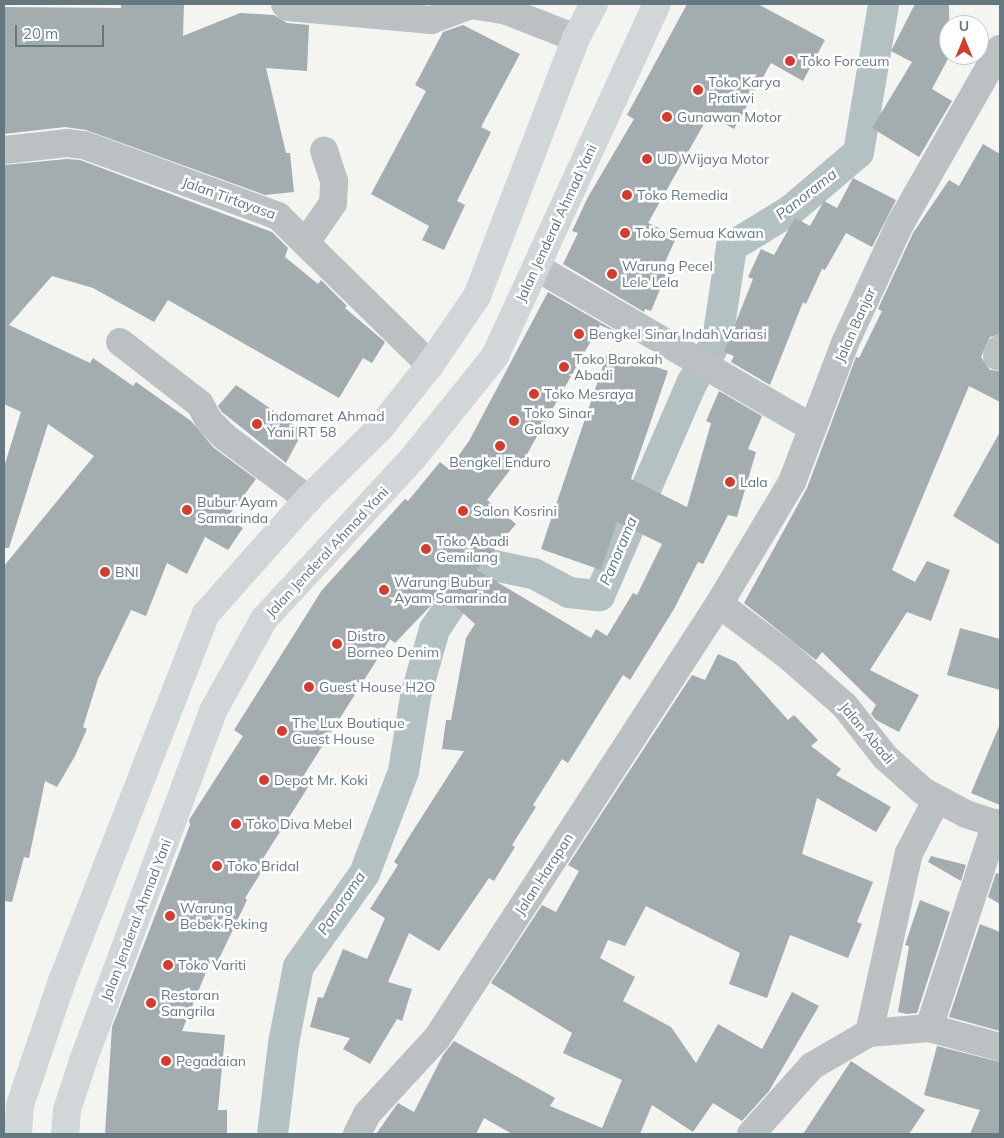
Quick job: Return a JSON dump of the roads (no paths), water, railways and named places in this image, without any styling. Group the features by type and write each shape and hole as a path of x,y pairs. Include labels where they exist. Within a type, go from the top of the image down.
{"main road":[{"path":"18,1134 12,1106 206,614 308,499 380,428 430,365 477,296 576,38 594,4"},
{"name":"Jalan Jenderal Ahmad Yani","path":"65,1134 67,1110 83,1060 213,711 264,619 413,458 494,356 657,4"}],"street":[{"path":"285,4 288,7 430,20 471,5 504,10 576,38"},
{"name":"Jalan Banjar","path":"720,604 792,482 846,343 899,226 1000,49"},
{"name":"Jalan Tirtayasa","path":"4,150 67,143 84,145 278,216 307,242 430,365"},
{"path":"307,242 333,203 334,181 324,151"},
{"path":"536,267 814,428"},
{"path":"120,342 200,404 209,421 225,437 308,499"},
{"name":"Jalan Abadi","path":"720,604 787,655 846,706 885,757 923,791 966,814 998,824"},
{"name":"Jalan Harapan","path":"357,1134 366,1114 437,1038 720,604"},
{"path":"869,1033 909,853 938,799"},
{"path":"929,1028 998,824"},
{"path":"751,1134 812,1066 869,1033 929,1028 1000,1047"}],"waterway":[{"name":"Panorama","path":"272,1134 283,1043 298,966 364,873 403,771 415,696 434,629 460,590 494,565 533,573 568,592 599,595 691,383 717,339 731,246 790,210 858,152 883,4"}],"place":[{"name":"Toko Forceum","path":"790,61"},
{"name":"Toko Karya Pratiwi","path":"698,90"},
{"name":"Gunawan Motor","path":"667,117"},
{"name":"UD Wijaya Motor","path":"647,159"},
{"name":"Toko Remedia","path":"627,195"},
{"name":"Toko Semua Kawan","path":"625,233"},
{"name":"Warung Pecel Lele Lela","path":"612,274"},
{"name":"Bengkel Sinar Indah Variasi","path":"579,334"},
{"name":"Toko Barokah Abadi","path":"564,367"},
{"name":"Toko Mesraya","path":"534,394"},
{"name":"Toko Sinar Galaxy","path":"514,421"},
{"name":"Indomaret Ahmad Yani RT 58","path":"257,424"},
{"name":"Bengkel Enduro","path":"500,446"},
{"name":"Lala","path":"730,482"},
{"name":"Bubur Ayam Samarinda","path":"187,510"},
{"name":"Salon Kosrini","path":"463,511"},
{"name":"Toko Abadi Gemilang","path":"426,549"},
{"name":"BNI","path":"105,572"},
{"name":"Warung Bubur Ayam Samarinda","path":"384,590"},
{"name":"Distro Borneo Denim","path":"337,644"},
{"name":"Guest House H2O","path":"309,687"},
{"name":"The Lux Boutique Guest House","path":"282,731"},
{"name":"Depot Mr. Koki","path":"264,780"},
{"name":"Toko Diva Mebel","path":"236,824"},
{"name":"Toko Bridal","path":"217,866"},
{"name":"Warung Bebek Peking","path":"170,916"},
{"name":"Toko Variti","path":"168,965"},
{"name":"Restoran Sangrila","path":"151,1003"},
{"name":"Pegadaian","path":"166,1061"}]}
